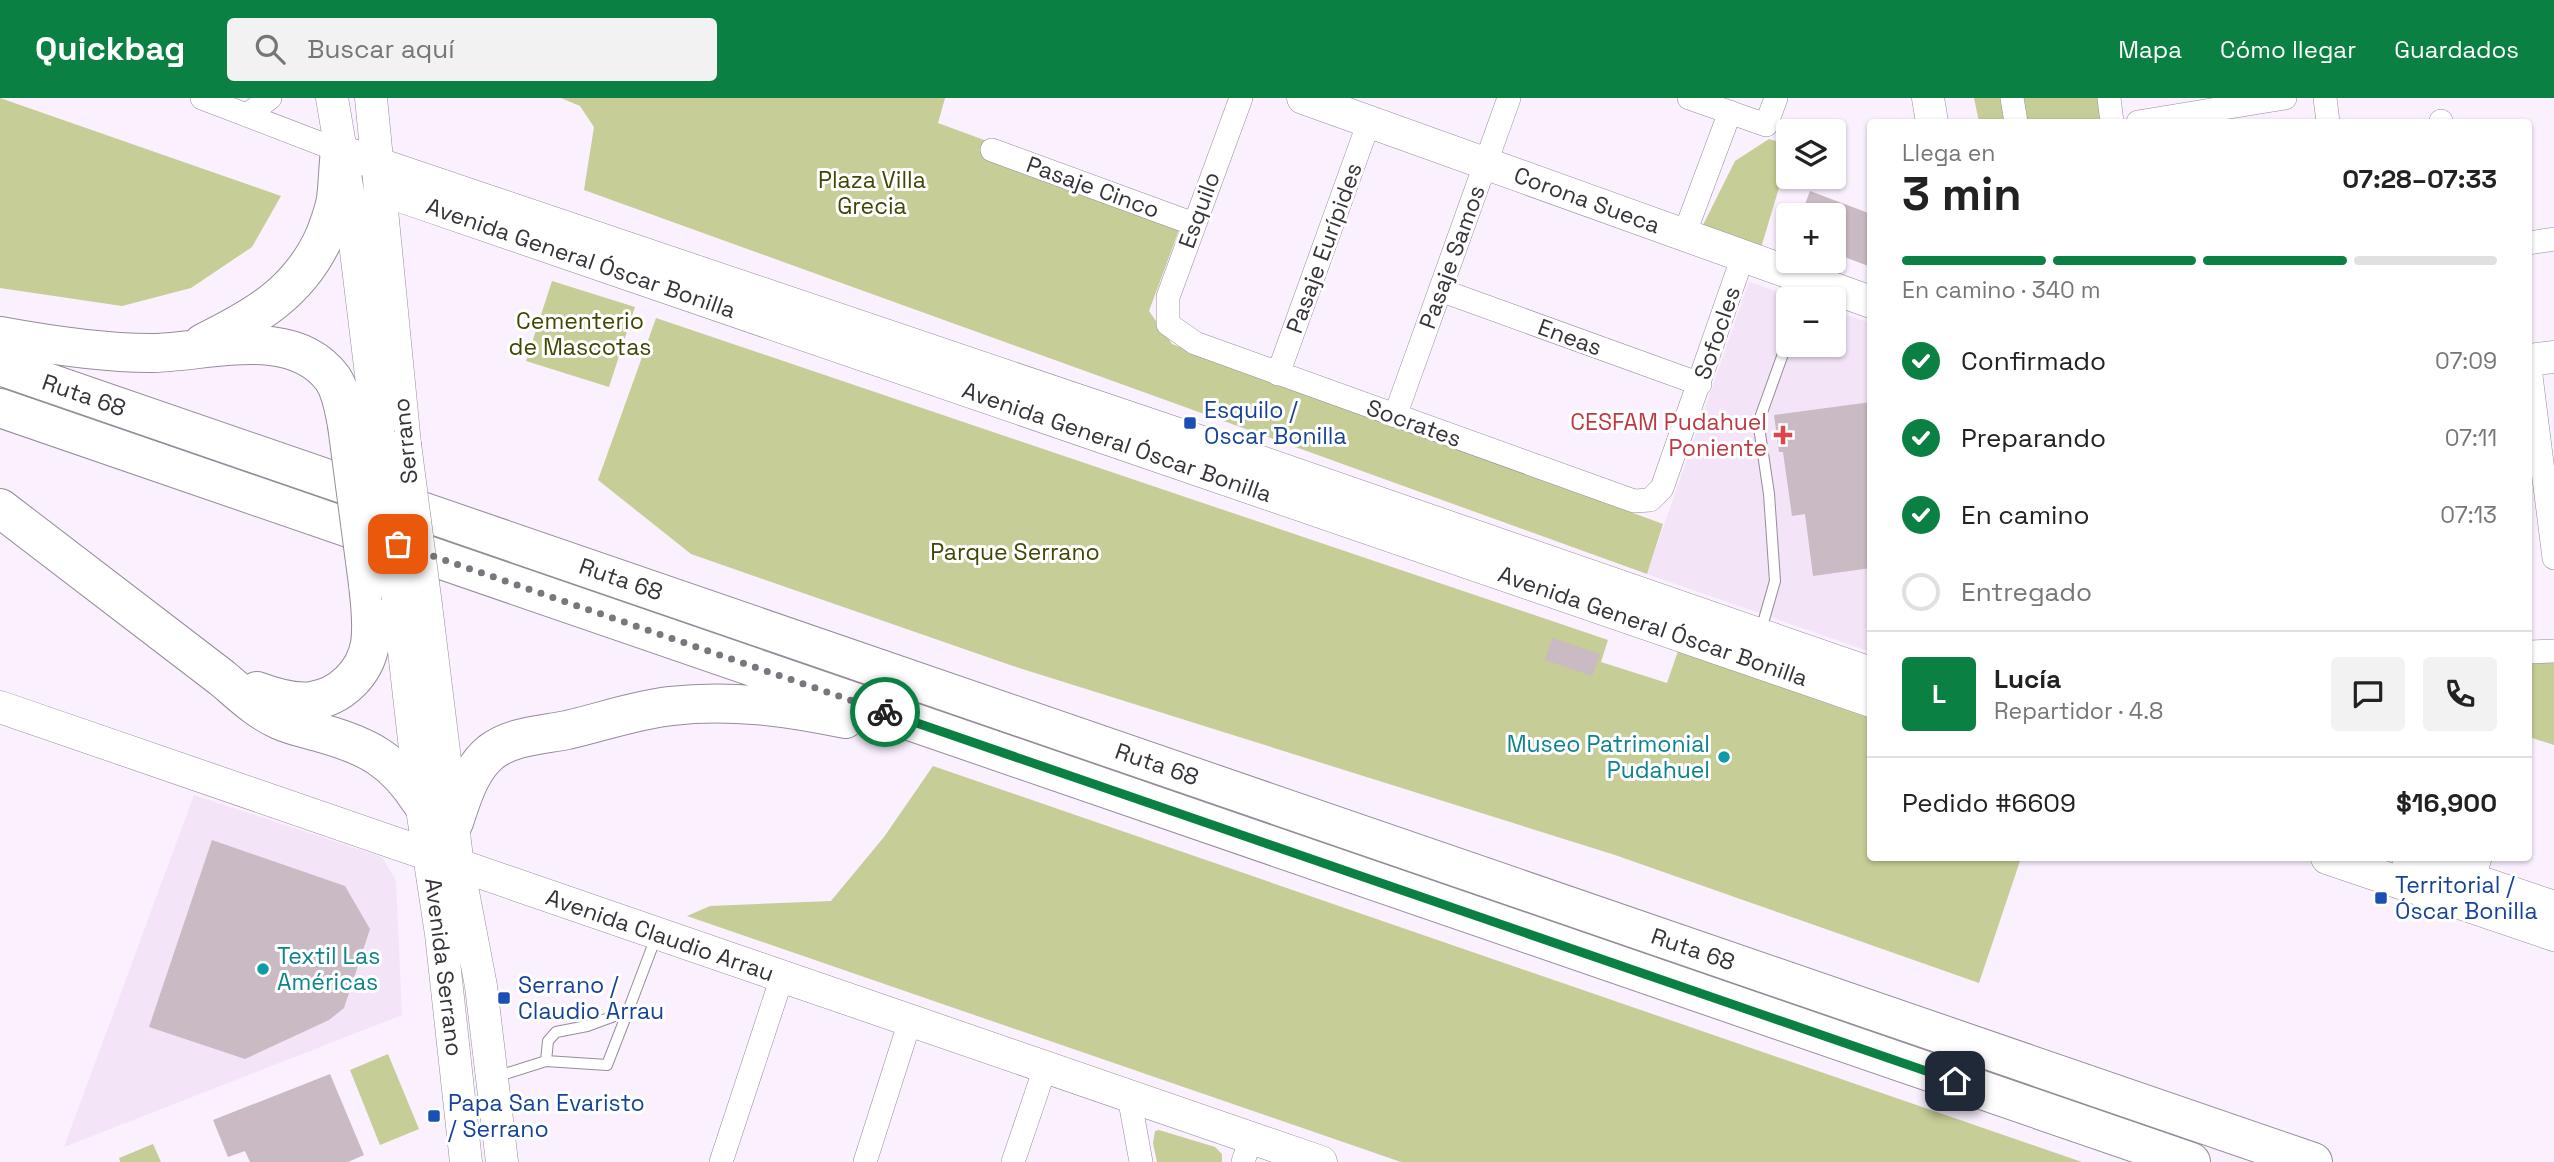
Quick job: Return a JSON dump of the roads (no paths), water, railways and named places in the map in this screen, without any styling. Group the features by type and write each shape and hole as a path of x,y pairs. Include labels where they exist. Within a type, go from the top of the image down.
{"highway":[{"path":"188,350 262,312 283,296 312,261 330,223 336,201 340,151"},
{"path":"0,336 120,352 151,353 270,346 305,356 319,365 333,380 342,400 377,434 397,596 371,624 370,644 364,664 347,685 311,701 288,700 264,694 222,678"},
{"name":"Ruta 68","path":"0,366 2313,1162"},
{"name":"Ruta 68","path":"0,408 2191,1162"},
{"path":"0,508 253,704 280,720 346,740 380,757 402,775 421,802"},
{"path":"454,822 473,776 493,751 514,741 631,713 704,704 736,703 793,708 846,720 946,752 1113,792"}],"street":[{"name":"Avenida General Óscar Bonilla","path":"202,98 376,164 408,172 1867,672"},
{"path":"247,115 270,98"},
{"name":"Serrano","path":"332,98 351,211 429,855"},
{"name":"Serrano","path":"371,98 376,164 377,434"},
{"name":"Esquilo","path":"1168,324 1168,297 1241,98"},
{"name":"Corona Sueca","path":"1303,98 1743,256 1809,285 1867,301"},
{"name":"Pasaje Samos","path":"1395,416 1509,98"},
{"path":"1689,98 1766,125 1776,98"},
{"path":"1928,98 1932,119"},
{"path":"2012,98 2015,119"},
{"path":"2109,98 2112,119"},
{"path":"2158,119 2285,98"},
{"path":"2325,98 2328,119"},
{"path":"1684,235 1730,113"},
{"name":"Pasaje Eurípides","path":"1278,374 1369,122"},
{"name":"Pasaje Cinco","path":"992,150 1194,224"},
{"name":"Avenida General Óscar Bonilla","path":"376,164 403,197 1867,700"},
{"path":"2532,243 2554,239"},
{"name":"Sofocles","path":"1662,488 1743,256"},
{"name":"Eneas","path":"1440,290 1700,384"},
{"name":"Socrates","path":"1168,324 1195,343 1634,501 1650,500 1662,488"},
{"path":"2532,360 2554,357"},
{"path":"2532,384 2554,558"},
{"name":"Serrano","path":"397,596 454,822 458,866"},
{"path":"2532,652 2554,650"},
{"name":"Avenida Claudio Arrau","path":"0,707 1129,1096 1247,1150 1321,1162"},
{"name":"Avenida Serrano","path":"429,855 441,934 465,1162"},
{"path":"2336,861 2554,935"},
{"path":"2427,861 2477,869 2554,908"},
{"name":"Avenida Serrano","path":"458,866 481,986 501,1159"},
{"path":"721,1162 782,977"},
{"path":"865,1162 910,1021"},
{"path":"1013,1162 1045,1068"},
{"path":"1129,1096 1141,1162"},
{"path":"465,1162 501,1159"}],"lane":[{"path":"1760,634 1775,581 1769,494 1759,427 1782,357"},
{"path":"491,1078 547,1061 607,1065 657,934"},
{"path":"547,1061 548,1041 556,1032 587,1026 628,1011"}],"place":[{"name":"Esquilo / Oscar Bonilla","path":"1190,423"},
{"name":"CESFAM Pudahuel Poniente","path":"1783,435"},
{"name":"Museo Patrimonial Pudahuel","path":"1724,757"},
{"name":"Territorial / Óscar Bonilla","path":"2381,898"},
{"name":"Textil Las Américas","path":"263,969"},
{"name":"Serrano / Claudio Arrau","path":"504,998"},
{"name":"Papa San Evaristo / Serrano","path":"434,1116"}],"park label":[{"name":"Plaza Villa Grecia","path":"872,193"},
{"name":"Cementerio de Mascotas","path":"580,334"},
{"name":"Parque Serrano","path":"1015,552"}]}
